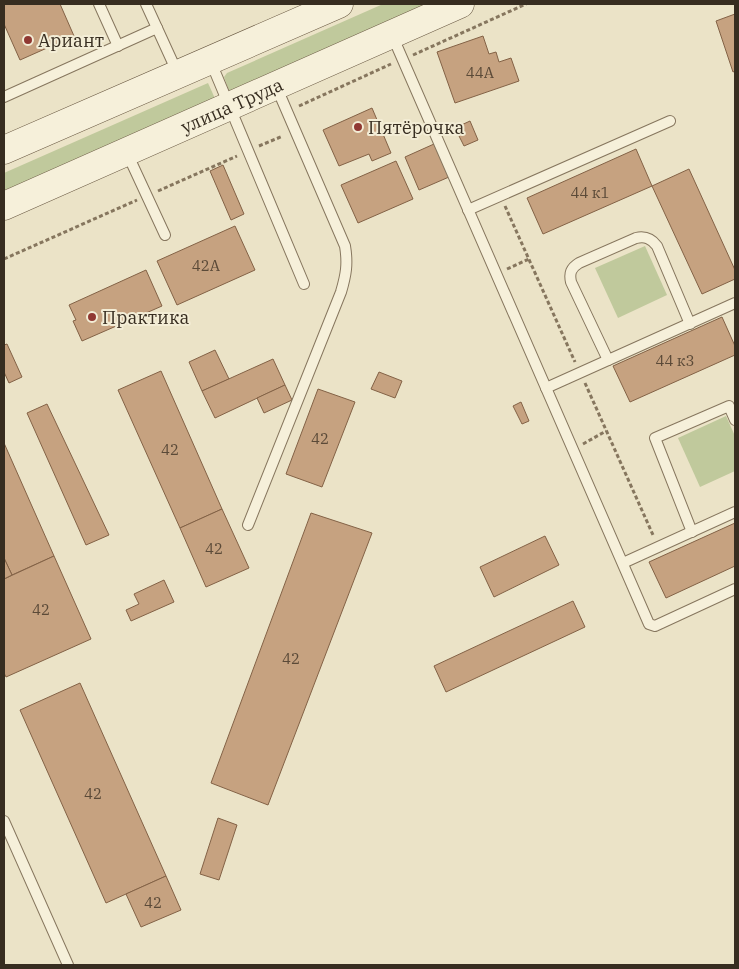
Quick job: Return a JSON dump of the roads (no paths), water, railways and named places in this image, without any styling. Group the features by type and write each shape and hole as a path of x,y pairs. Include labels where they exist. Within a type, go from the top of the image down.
{"main road":[{"name":"улица Труда","path":"4,206 460,4"},
{"path":"4,150 327,6"}],"lane":[{"path":"98,4 118,46"},
{"path":"146,4 178,74"},
{"path":"4,97 157,28"},
{"path":"392,35 649,624 655,626 735,589"},
{"path":"209,59 304,284"},
{"path":"248,525 341,292 348,260 345,246 276,86"},
{"path":"468,210 670,121"},
{"path":"127,152 165,235"},
{"path":"608,360 571,282 571,271 579,263 636,238 642,236 648,238 657,246 690,324"},
{"path":"546,388 735,303"},
{"path":"692,532 655,438 729,406 735,420"},
{"path":"623,563 735,512"},
{"path":"4,821 68,965"}],"place":[{"name":"Ариант","path":"28,40"},
{"name":"Пятёрочка","path":"358,127"},
{"name":"Практика","path":"92,317"}]}
